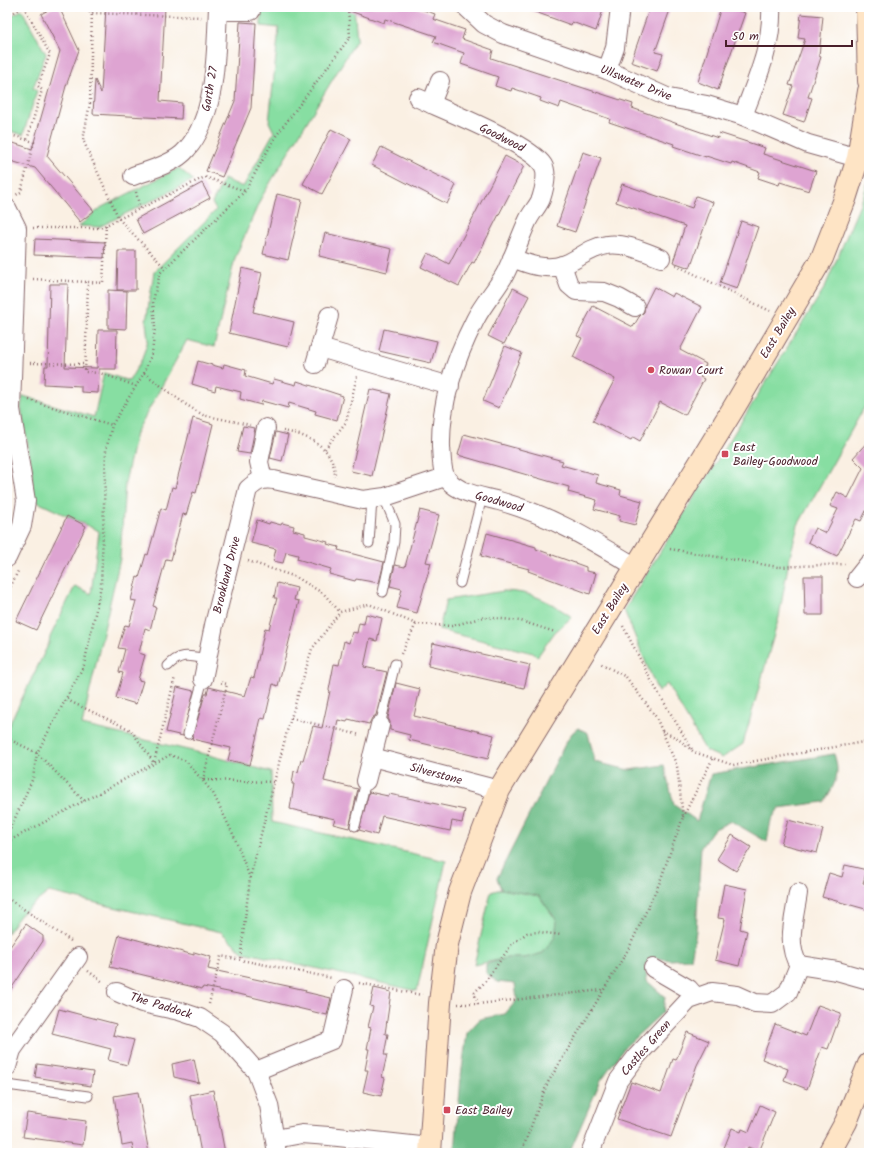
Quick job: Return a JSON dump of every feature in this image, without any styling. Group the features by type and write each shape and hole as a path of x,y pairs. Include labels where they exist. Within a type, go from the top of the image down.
{"street":[{"name":"Ullswater Drive","path":"466,7 484,24 503,34 606,70 669,98 707,105 743,116 808,144 858,158"},
{"path":"606,70 615,48 620,7"},
{"path":"743,116 766,55 772,21 771,7"},
{"path":"867,7 869,81"},
{"path":"218,12 251,11"},
{"name":"Garth 27","path":"133,176 163,165 187,150 200,129 209,106 218,12"},
{"name":"Goodwood","path":"440,81 424,101 515,143 532,154 543,165 545,177 541,198 529,218 502,279 475,319 458,361 450,386 441,426 445,477 450,483 464,492 536,513 569,527 636,567"},
{"name":"East Bailey","path":"430,1150 440,1001 447,944 460,892 499,790 787,319 822,258 845,199 858,158 869,91"},
{"path":"7,558 22,526 26,501 13,462 11,394 17,228 9,203"},
{"path":"512,258 542,267 562,266 591,249 609,245 632,248 661,258"},
{"path":"562,266 569,284 576,291 604,292 635,307"},
{"path":"328,316 317,356 362,360 450,386"},
{"path":"266,428 259,462 263,478 363,500 378,499 445,477"},
{"name":"Brookland Drive","path":"203,679 248,489 263,478"},
{"path":"857,578 869,564"},
{"path":"366,782 378,732"},
{"name":"Silverstone","path":"372,757 499,790"},
{"path":"798,893 792,936 793,956 799,964 837,971 869,980"},
{"path":"7,1067 12,1050 76,959"},
{"name":"Castles Green","path":"590,1153 618,1081 637,1056 689,1000 712,992 737,995 755,1003 772,1004 788,992 799,964"},
{"path":"653,968 689,989 696,998"},
{"path":"256,1071 332,1040 345,983"},
{"name":"The Paddock","path":"117,992 142,1003 179,1011 205,1022 222,1033 256,1071 269,1105 276,1146 302,1134 430,1150"},
{"path":"829,1153 846,1122 869,1064"}],"lane":[{"path":"460,583 482,497"},
{"path":"369,543 378,499"},
{"path":"378,499 395,524 394,542 383,592"},
{"path":"168,666 175,659 188,655 207,659"},
{"path":"378,732 395,664"},
{"path":"188,734 203,679"},
{"path":"355,826 366,782"},
{"path":"7,1085 88,1096"}],"path":[{"path":"7,16 25,7 50,54 38,86 42,90 27,140"},
{"path":"82,7 92,13 218,12"},
{"path":"92,7 90,103 83,140 119,219 165,268"},
{"path":"7,836 33,778 37,753 67,700 84,665 101,586 106,450 112,425 136,386 152,353 155,328 153,301 160,273 245,191 276,136 350,37 348,7"},
{"path":"7,134 34,142 21,192 9,203"},
{"path":"17,228 100,228 205,177 245,191"},
{"path":"16,279 103,283 106,225"},
{"path":"661,258 787,319"},
{"path":"88,282 85,372 100,373 136,386"},
{"path":"325,449 346,422 362,360"},
{"path":"13,363 85,364"},
{"path":"11,394 112,425"},
{"path":"649,546 778,567 869,564"},
{"path":"232,554 255,565 296,577 324,594 340,612"},
{"path":"240,959 250,878 291,718 312,649 340,612 369,604 416,624 452,626 484,618 522,621 555,632"},
{"path":"612,606 652,682 694,752"},
{"path":"395,664 416,624"},
{"path":"154,763 180,657"},
{"path":"600,662 626,677 656,717 677,766 683,817"},
{"path":"203,679 227,684 203,780"},
{"path":"67,700 132,730 154,763"},
{"path":"291,718 378,732"},
{"path":"662,731 677,738 694,752 733,765 869,741"},
{"path":"7,738 37,753 84,801"},
{"path":"7,842 170,755 186,761 213,793 234,836 250,878"},
{"path":"521,1153 547,1084 629,948 659,884 683,817 713,758"},
{"path":"203,780 274,782"},
{"path":"7,898 72,942 81,951 76,959 117,992"},
{"path":"478,1004 474,993 485,982 512,944 527,933 539,932 561,935"},
{"path":"205,1022 221,956 345,983 440,1001 478,1004 603,990"}],"green space":[{"path":"261,7 354,7 357,39 261,198 235,258 214,347 187,340 136,433 125,483 120,559 82,725 209,755 271,772 272,822 446,861 417,991 243,952 221,932 49,892 22,913 7,933 7,729 75,586 91,594 99,531 33,500 32,469 21,407 23,396 94,417 104,373 129,381 142,359 148,340 146,322 154,272 216,210 212,203 224,179 243,187 274,132 269,122 279,28 261,26"},
{"path":"22,10 46,54 33,88 37,91 23,135 7,130 7,18"},
{"path":"179,168 193,180 99,227 79,226 102,207"},
{"path":"869,174 869,399 798,525 789,560 779,617 743,744 722,758 706,751 667,684 658,692 624,610 825,287 864,195"},
{"path":"504,591 524,593 540,598 572,617 555,632 537,657 533,653 439,630 446,600"},
{"path":"578,728 588,733 595,762 629,770 664,765 674,805 697,821 711,774 834,754 837,774 834,784 824,802 779,808 771,820 767,842 731,821 713,830 701,847 696,931 691,959 670,960 656,958 645,965 647,981 665,997 663,1012 625,1047 601,1080 569,1153 455,1153 461,1076 467,1033 480,1019 505,1014 517,1000 515,984 497,982 486,973 486,964 507,958 525,958 543,953 555,937 557,921 539,896 501,889 497,878 565,744 572,733"},
{"path":"501,889 539,896 557,921 555,938 543,953 525,958 507,958 474,965 491,892"}],"building":[{"path":"54,7 59,7 79,50 66,86 47,156 94,211 80,222 35,168 7,160 7,141 32,149 60,51 41,14"},
{"path":"106,7 165,7 160,101 182,103 181,119 93,114 95,80 101,93"},
{"path":"345,7 415,7 435,14 433,19 465,30 462,39 493,50 491,58 633,104 632,108 718,138 719,133 765,148 763,154 816,171 809,191 780,182 779,185 758,178 760,172 732,162 731,164 673,146 674,144 609,122 610,119 561,102 559,108 540,101 541,98 512,88 511,91 495,86 498,77 461,64 464,53 433,42 436,36 385,19 384,23 344,9"},
{"path":"527,7 604,7 596,31 572,22 571,25 527,9"},
{"path":"650,7 671,7 655,52 663,54 657,71 631,62"},
{"path":"721,7 727,7 745,13 718,90 698,82"},
{"path":"801,14 823,16 819,56 821,57 808,97 812,98 804,122 783,115 793,86 789,85 805,39 798,38"},
{"path":"240,22 256,23 251,108 222,177 206,171 235,101"},
{"path":"331,129 351,139 322,194 303,184"},
{"path":"381,147 456,185 447,204 372,165"},
{"path":"583,152 601,158 575,232 557,226"},
{"path":"505,156 524,166 474,263 472,262 459,286 421,267 428,253 449,264"},
{"path":"202,183 210,198 143,234 136,219"},
{"path":"622,184 692,208 696,196 713,202 690,268 673,262 685,226 616,202"},
{"path":"277,194 302,200 288,260 263,254"},
{"path":"741,221 758,227 737,289 720,283"},
{"path":"325,233 392,249 387,272 319,256"},
{"path":"35,239 105,242 104,258 34,255"},
{"path":"118,251 136,251 136,290 117,290"},
{"path":"242,268 262,273 253,312 294,322 288,347 229,333"},
{"path":"50,284 68,284 65,367 97,368 98,330 117,330 116,369 99,369 98,393 81,392 81,386 44,384 45,366 48,366"},
{"name":"Rowan Court","path":"654,287 672,297 674,293 702,307 680,350 706,364 700,377 704,379 685,415 660,402 640,441 633,437 631,440 593,421 615,379 573,357 582,338 577,336 593,306 633,327 644,312 645,305"},
{"path":"513,288 529,296 504,344 488,336"},
{"path":"108,290 127,291 126,329 108,328"},
{"path":"384,329 437,341 431,363 379,351"},
{"path":"505,346 522,353 499,408 483,401"},
{"path":"198,361 223,368 224,364 246,370 245,376 272,384 274,379 296,385 297,381 343,396 337,420 315,414 316,411 289,403 288,408 262,401 261,405 240,399 241,392 216,386 215,391 192,384"},
{"path":"370,389 391,394 372,476 351,471"},
{"path":"193,418 213,424 196,493 193,492 186,515 183,514 171,560 166,559 153,606 156,607 150,630 145,628 139,653 145,655 138,680 143,681 136,704 116,698 123,673 119,672 125,649 118,648 125,625 129,626 136,601 131,600 137,577 139,578 146,554 148,555 161,508 166,510 172,487 175,488"},
{"path":"243,426 255,428 250,454 237,452"},
{"path":"276,432 288,435 282,461 270,458"},
{"path":"464,434 563,461 561,465 598,475 596,483 621,490 620,495 642,501 635,525 619,521 620,516 594,509 597,500 568,492 569,487 458,455"},
{"path":"869,440 869,505 861,521 856,519 837,556 808,542 815,528 826,533 838,509 830,506 837,492 848,498 863,468 853,458"},
{"path":"420,510 439,515 426,562 431,563 417,613 397,608 402,589 390,586 395,565 405,567"},
{"path":"67,516 86,526 36,630 16,621"},
{"path":"257,520 269,524 270,522 294,526 293,530 305,533 305,536 328,542 327,544 339,547 338,550 384,562 379,583 356,579 355,581 329,574 331,569 297,559 298,555 286,552 283,563 273,561 276,549 251,543"},
{"path":"487,533 536,547 536,549 586,567 586,571 596,573 590,594 528,571 529,569 481,556"},
{"path":"804,576 823,576 823,615 805,615"},
{"path":"277,583 297,588 294,600 299,601 278,686 273,684 265,719 261,718 250,765 228,760 231,748 192,739 205,694 207,694 209,687 245,696 251,677 254,678 265,628 269,629 277,598 274,598"},
{"path":"366,614 382,618 377,641 370,639 364,667 387,672 376,715 372,718 369,724 348,719 347,722 338,720 324,781 358,789 349,828 333,824 335,819 290,809 294,784 292,784 294,771 298,772 313,726 322,728 334,664 339,665 344,641 349,643 352,632 357,633 359,623 364,624"},
{"path":"433,643 530,665 524,688 428,666"},
{"path":"396,683 420,689 414,716 494,735 488,759 409,740 410,735 390,730 390,722 388,718"},
{"path":"177,687 194,691 183,736 166,732"},
{"path":"369,792 388,796 389,794 465,810 462,823 452,821 450,831 382,816 377,835 359,830"},
{"path":"788,820 823,829 817,853 781,844"},
{"path":"732,835 751,847 736,871 717,859"},
{"path":"845,865 867,870 863,883 869,884 869,910 822,897 829,873 842,877"},
{"path":"724,884 747,889 740,929 747,931 739,966 715,960 725,919 718,918"},
{"path":"26,924 43,936 43,941 7,995 7,951"},
{"path":"119,935 194,955 194,952 211,957 208,969 306,990 305,992 331,998 327,1015 243,995 203,987 202,989 110,967"},
{"path":"374,988 391,992 385,1034 388,1034 384,1055 387,1055 382,1077 385,1078 381,1096 363,1092 368,1070 365,1070 371,1028 368,1027 373,1007 370,1006"},
{"path":"818,1005 841,1013 828,1049 822,1047 807,1089 784,1080 788,1069 762,1059 775,1024 806,1036"},
{"path":"59,1009 116,1024 113,1035 134,1040 127,1065 108,1060 111,1049 52,1034"},
{"path":"687,1032 709,1041 697,1065 671,1137 617,1119 631,1082 661,1093 673,1059 676,1060"},
{"path":"194,1059 199,1083 174,1077 172,1064"},
{"path":"37,1064 93,1072 91,1086 35,1077"},
{"path":"213,1090 225,1153 201,1153 190,1095"},
{"path":"138,1092 149,1153 134,1153 132,1143 122,1145 114,1096"},
{"path":"760,1105 775,1112 759,1152 748,1147 746,1153 737,1153 724,1148 732,1128 741,1132 742,1129 749,1132"},
{"path":"27,1113 86,1121 83,1145 23,1137"}],"place":[{"name":"Rowan Court","path":"651,370"},
{"name":"East Bailey-Goodwood","path":"725,454"},
{"name":"East Bailey","path":"447,1110"}]}
